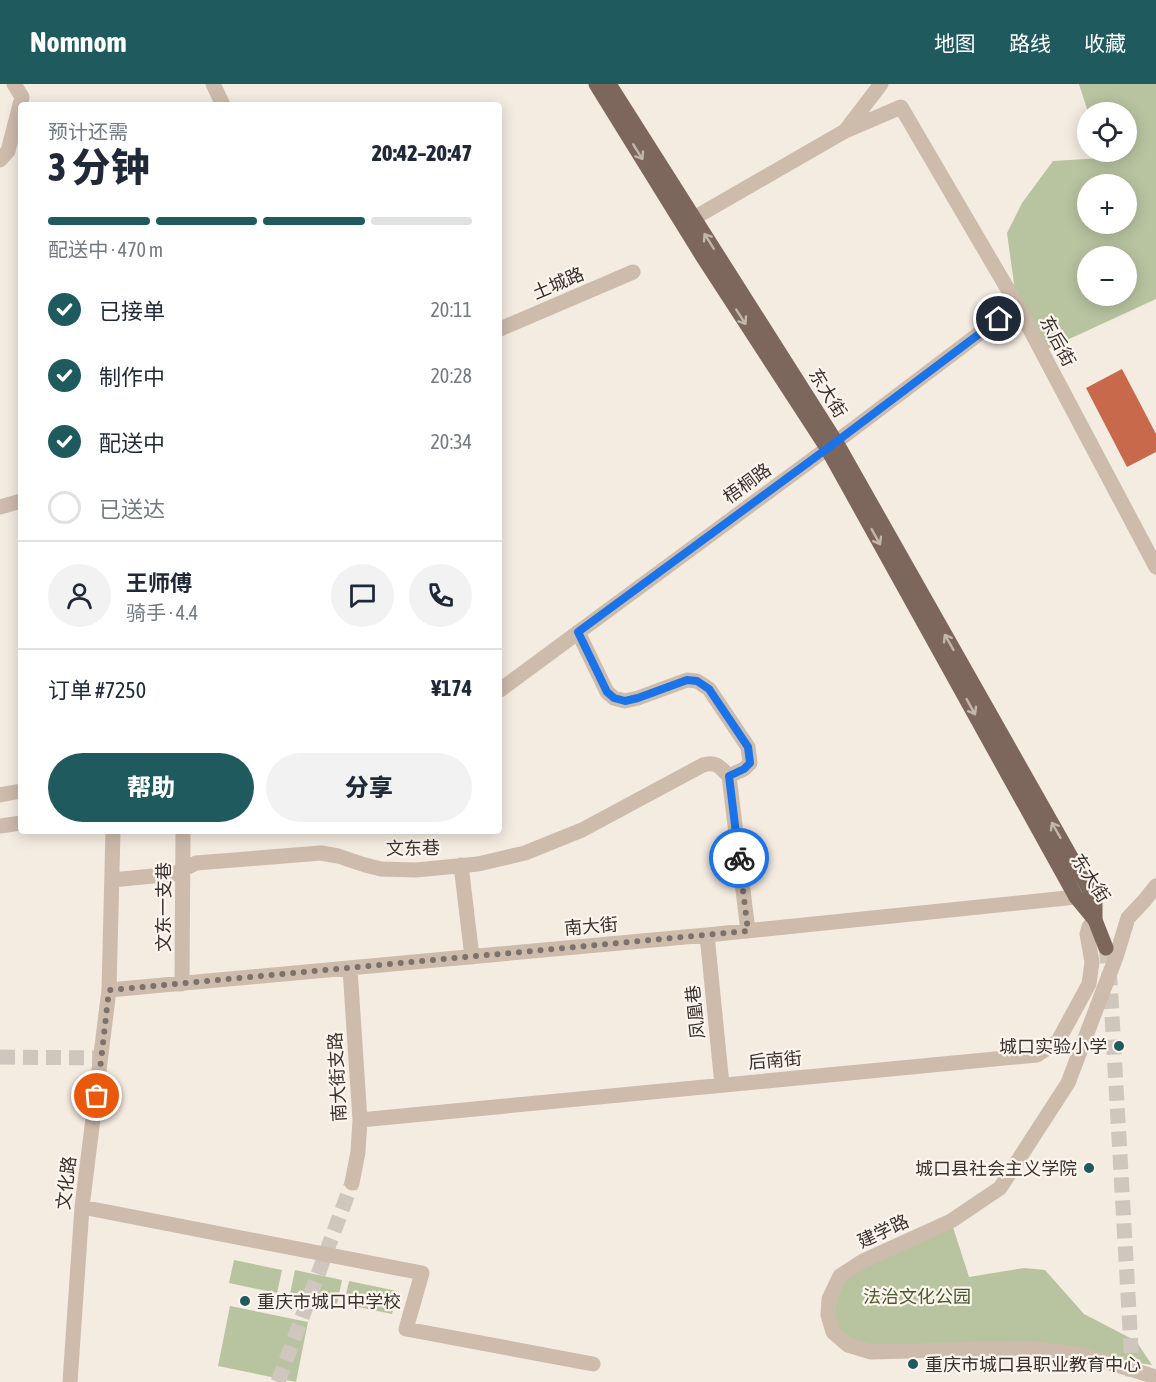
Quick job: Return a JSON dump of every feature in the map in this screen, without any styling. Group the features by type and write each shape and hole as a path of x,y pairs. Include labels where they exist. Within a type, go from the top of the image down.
{"main road":[{"name":"东大街","path":"596,84 703,257 831,445 1076,897 1095,921"},
{"name":"东大街","path":"609,84 831,445 1089,889 1095,903 1095,921"},
{"path":"1095,921 1106,948"}],"street":[{"path":"14,84 22,97 21,102"},
{"path":"213,84 222,102"},
{"path":"694,219 845,130 881,84"},
{"name":"东后街","path":"845,130 901,107 1017,305 1156,567"},
{"path":"0,160 8,151 18,112"},
{"name":"土城路","path":"502,328 633,272"},
{"name":"梧桐路","path":"502,689 1017,305"},
{"path":"0,507 18,502"},
{"path":"578,632 607,692 614,698 625,701 687,680 697,681 709,689 748,747 750,763 744,769 729,776 748,931"},
{"name":"文东巷","path":"112,880 173,874 196,862 321,853 381,869 416,870 478,864 525,853 582,830 711,762 729,776"},
{"path":"0,795 18,792"},
{"path":"0,826 18,823"},
{"name":"文化路","path":"70,1382 82,1207 109,990 114,834"},
{"name":"文东一支巷","path":"182,984 183,834"},
{"path":"461,865 472,957"},
{"name":"建学路","path":"1156,886 1128,918 1116,957 1068,1083 1000,1188 951,1221 863,1261 840,1276 829,1299 828,1316 832,1332 848,1345 871,1352 1027,1348 1084,1355 1156,1377"},
{"name":"南大街","path":"109,990 707,935 1076,897"},
{"name":"后南街","path":"360,1120 1037,1055 1058,1041 1089,984 1092,962 1087,934 1089,927 1095,921"},
{"name":"凤凰巷","path":"707,935 722,1084"},
{"name":"南大街支路","path":"350,969 360,1120 358,1152 352,1183"},
{"path":"82,1207 422,1273 406,1329 593,1364"}],"green space":[{"path":"1079,84 1156,84 1156,299 1041,352 1017,305 1007,233 1022,203 1053,161 1137,162 1137,102 1085,102"},
{"name":"法治文化公园","path":"951,1221 969,1277 1024,1268 1045,1270 1084,1314 1136,1341 1152,1365 1084,1355 871,1352 833,1332 829,1299 840,1276"},
{"path":"234,1260 282,1270 277,1293 229,1283"},
{"path":"295,1270 342,1280 337,1304 290,1294"},
{"path":"349,1281 397,1291 392,1314 344,1304"},
{"path":"230,1306 308,1322 296,1382 218,1366"}],"building":[{"path":"1122,369 1156,434 1156,452 1127,467 1086,388"}],"tunnel":[{"path":"1106,948 1110,981 1133,1382"},
{"path":"0,1057 101,1058"},
{"path":"278,1382 352,1183"}],"way so far":[{"path":"97,1096 109,990 748,931 739,858"}],"place":[{"name":"城口实验小学","path":"1119,1046"},
{"name":"城口县社会主义学院","path":"1089,1168"},
{"name":"重庆市城口中学校","path":"245,1301"},
{"name":"重庆市城口县职业教育中心","path":"913,1364"}],"route":[{"path":"739,858 729,776 744,769 750,763 750,754 748,747 709,689 697,681 687,680 638,698 625,701 614,698 607,692 578,632 999,319"}]}
